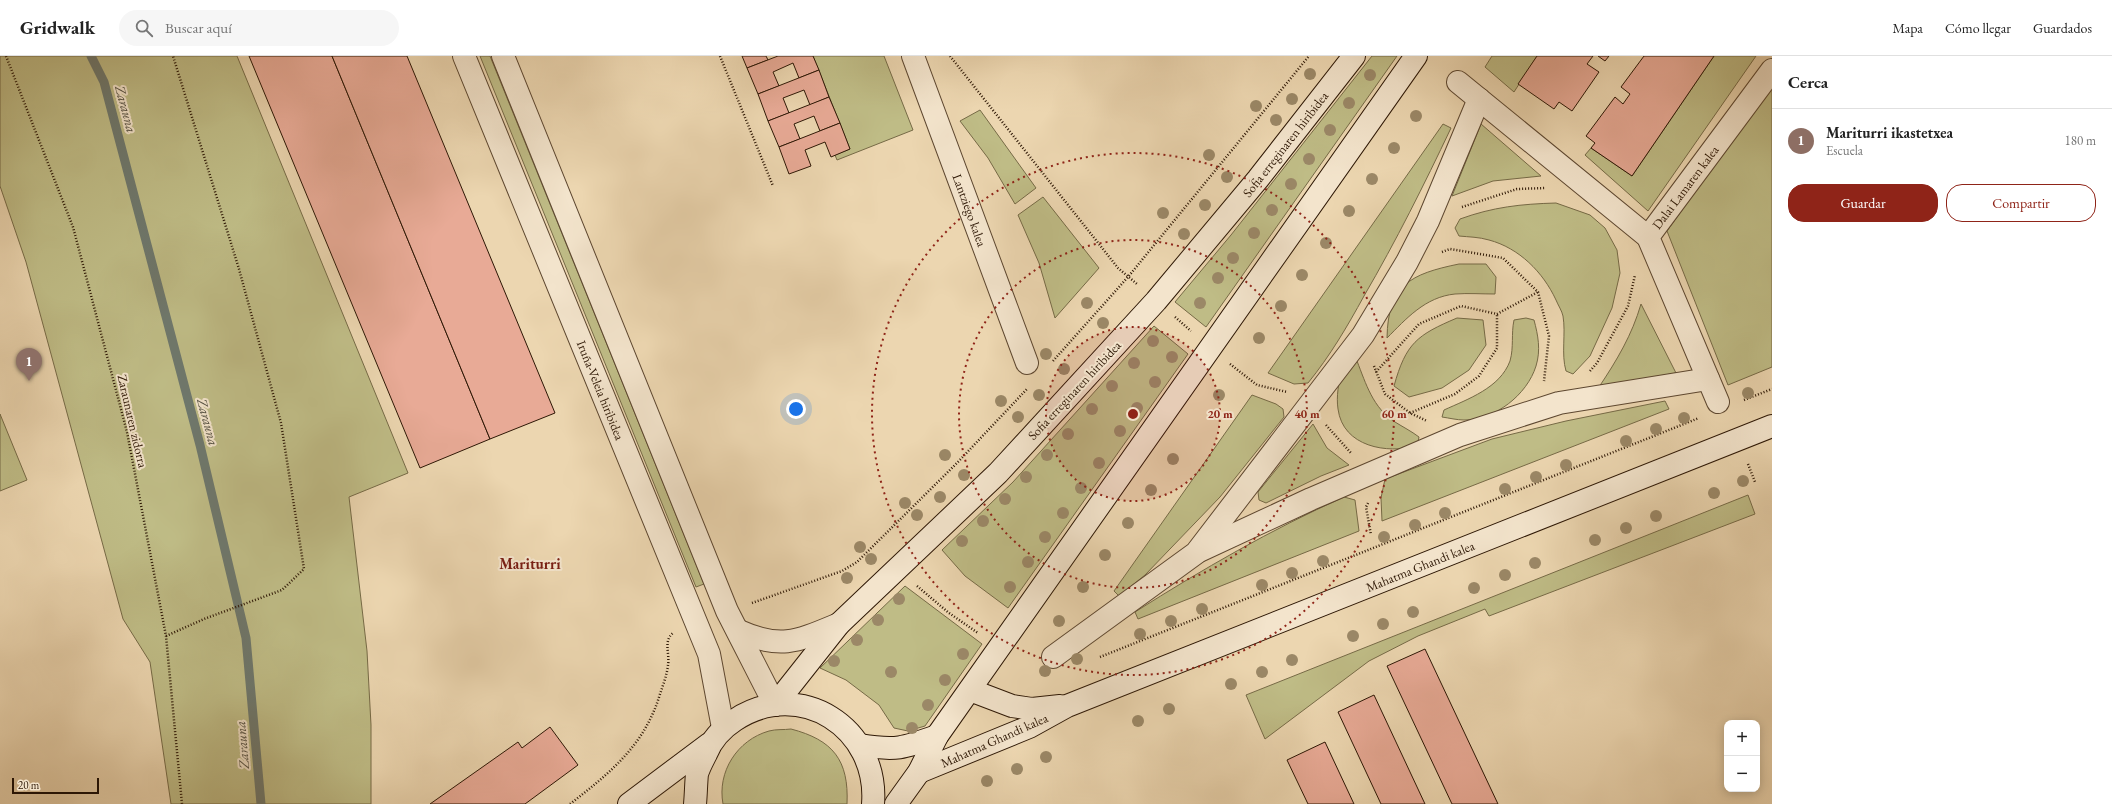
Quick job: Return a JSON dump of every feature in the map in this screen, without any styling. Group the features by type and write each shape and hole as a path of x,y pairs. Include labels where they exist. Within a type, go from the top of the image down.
{"street":[{"name":"Iruña-Veleia hiribidea","path":"464,56 709,654 716,736"},
{"path":"503,56 727,611 739,631 775,705"},
{"name":"Lantziego kalea","path":"913,56 1027,363"},
{"name":"Sofia erreginaren hiribidea","path":"775,705 838,624 998,473 1156,301 1258,179 1354,56"},
{"path":"896,804 919,772 937,736 1000,649 1210,347 1416,56"},
{"name":"Dalai Lamaren kalea","path":"1718,402 1648,237 1772,70"},
{"path":"1458,82 1587,185 1648,237"},
{"path":"1196,553 1313,398 1363,335 1407,262 1428,221 1479,99"},
{"path":"1053,657 1196,553 1377,470 1460,435 1559,403 1708,380"},
{"name":"Mahatma Ghandi kalea","path":"919,772 1029,728 1067,706 1772,426"},
{"path":"739,631 758,640 788,642 805,638 838,624"},
{"name":"Mahatma Ghandi kalea","path":"970,690 1012,706 1025,708 1067,706"},
{"path":"629,804 747,712 775,705 800,705 824,713 844,726 860,745 870,766 874,789 873,804"},
{"path":"695,804 697,772 716,736"},
{"path":"860,745 886,750 906,747 937,736"}],"path":[{"name":"Zaraunaren zidorra","path":"6,56 73,226 128,432 166,636 182,804"},
{"path":"166,636 204,619 282,590 304,569 281,423 239,269 173,56"},
{"path":"720,56 773,186"},
{"path":"950,56 1118,268 1257,385 1313,398 1326,424 1352,453 1377,470 1366,507 1371,535"},
{"path":"1050,364 1128,277 1308,56"},
{"path":"1428,221 1466,206 1517,189 1587,185"},
{"path":"1407,262 1450,249 1502,258 1538,292 1549,336 1544,383"},
{"path":"1586,374 1597,363 1628,306 1635,273"},
{"path":"1376,372 1419,324 1461,306 1497,314 1538,292"},
{"path":"1410,413 1455,394 1479,376 1497,348 1497,314"},
{"path":"1363,335 1385,394 1410,413 1460,435"},
{"path":"1000,649 949,613 896,569 872,546 957,463 1029,387"},
{"path":"1743,400 1772,389"},
{"path":"1095,659 1700,418"}],"shaded area":[{"path":"0,56 237,56 408,473 349,497 367,651 371,725 371,804 171,804 150,662 123,619 26,262 0,186"},
{"path":"480,56 490,56 704,584 696,587"},
{"path":"813,56 884,56 913,130 837,160 835,155 850,149"},
{"path":"1372,56 1397,56 1206,327 1175,302 1231,235"},
{"path":"1492,56 1537,56 1514,92 1485,67"},
{"path":"1714,56 1756,56 1648,211 1585,155 1591,148 1632,176"},
{"path":"1772,84 1772,367 1728,385 1667,231"},
{"path":"980,110 1036,188 1015,204 988,158 960,121"},
{"path":"1443,124 1451,128 1420,192 1345,330 1324,362 1308,383 1294,384 1268,373"},
{"path":"1481,124 1541,176 1493,181 1452,196"},
{"path":"1043,197 1099,268 1055,318 1039,263 1018,215"},
{"path":"1556,203 1590,215 1605,228 1617,250 1620,273 1612,308 1590,356 1573,374 1566,371 1564,323 1562,314 1551,290 1537,271 1529,262 1510,249 1485,239 1459,236 1455,228 1460,219 1496,209 1519,205"},
{"path":"1459,264 1486,264 1496,277 1495,294 1455,294 1434,299 1417,310 1387,338 1388,320 1392,305 1397,294 1405,285 1427,272"},
{"path":"1641,304 1676,373 1599,387 1623,347"},
{"path":"1457,318 1483,320 1486,345 1469,370 1442,388 1409,397 1394,386 1403,360 1415,342 1432,330"},
{"path":"1526,318 1534,320 1539,348 1536,366 1532,377 1525,387 1508,404 1487,416 1464,420 1442,417 1444,410 1482,392 1499,378 1510,361 1514,320"},
{"path":"1154,326 1188,354 1008,608 965,576 942,550 1013,482"},
{"path":"1357,361 1367,387 1376,403 1387,416 1419,437 1417,446 1393,449 1380,448 1357,440 1348,432 1342,422 1338,409 1338,389 1341,369"},
{"path":"1252,395 1276,404 1283,409 1284,417 1220,497 1145,575 1119,596 1114,591"},
{"path":"1665,401 1669,409 1382,521 1381,498 1385,479 1492,439 1566,421"},
{"path":"0,414 27,480 0,491"},
{"path":"1313,424 1327,448 1349,465 1321,476 1266,503 1259,500 1258,492"},
{"path":"1748,495 1755,514 1489,616 1485,609 1418,636 1369,661 1265,739 1246,695"},
{"path":"1344,497 1355,500 1359,531 1138,619 1135,612 1186,581 1263,537"},
{"path":"905,586 982,644 925,726 908,731 894,728 879,705 846,680 820,668"},
{"path":"791,729 818,739 836,754 845,775 847,804 723,804 723,780 726,769 739,750 747,742 758,735 772,730"}],"building":[{"path":"249,56 332,56 490,439 420,468"},
{"path":"332,56 407,56 555,413 490,439"},
{"path":"742,56 766,56 768,60 747,68"},
{"path":"778,56 813,56 819,70 799,78 793,63 773,72 779,86 758,94 747,68"},
{"path":"1537,56 1593,56 1587,64 1599,72 1572,111 1559,102 1554,109 1518,84"},
{"path":"1598,56 1609,56 1605,61"},
{"path":"1644,56 1714,56 1632,176 1591,148 1595,143 1586,136 1615,97 1623,104 1630,94 1621,87"},
{"path":"819,70 829,97 810,105 804,90 783,98 789,113 768,121 758,94"},
{"path":"829,97 840,123 820,131 814,116 794,124 800,139 779,147 768,121"},
{"path":"840,123 850,149 831,157 825,142 805,150 811,166 789,174 779,147"},
{"path":"1425,649 1498,804 1452,804 1387,666"},
{"path":"1374,695 1425,804 1381,804 1338,712"},
{"path":"550,727 578,765 525,804 430,804 518,742 522,748"},
{"path":"1325,742 1354,804 1308,804 1287,760"}],"waterway":[{"name":"Zarauna","path":"91,56 104,82 200,445 246,638 261,804"}],"place":[{"name":"Mariturri ikastetxea","path":"29,381"}],"district":[{"name":"Mariturri","path":"530,564"}]}
